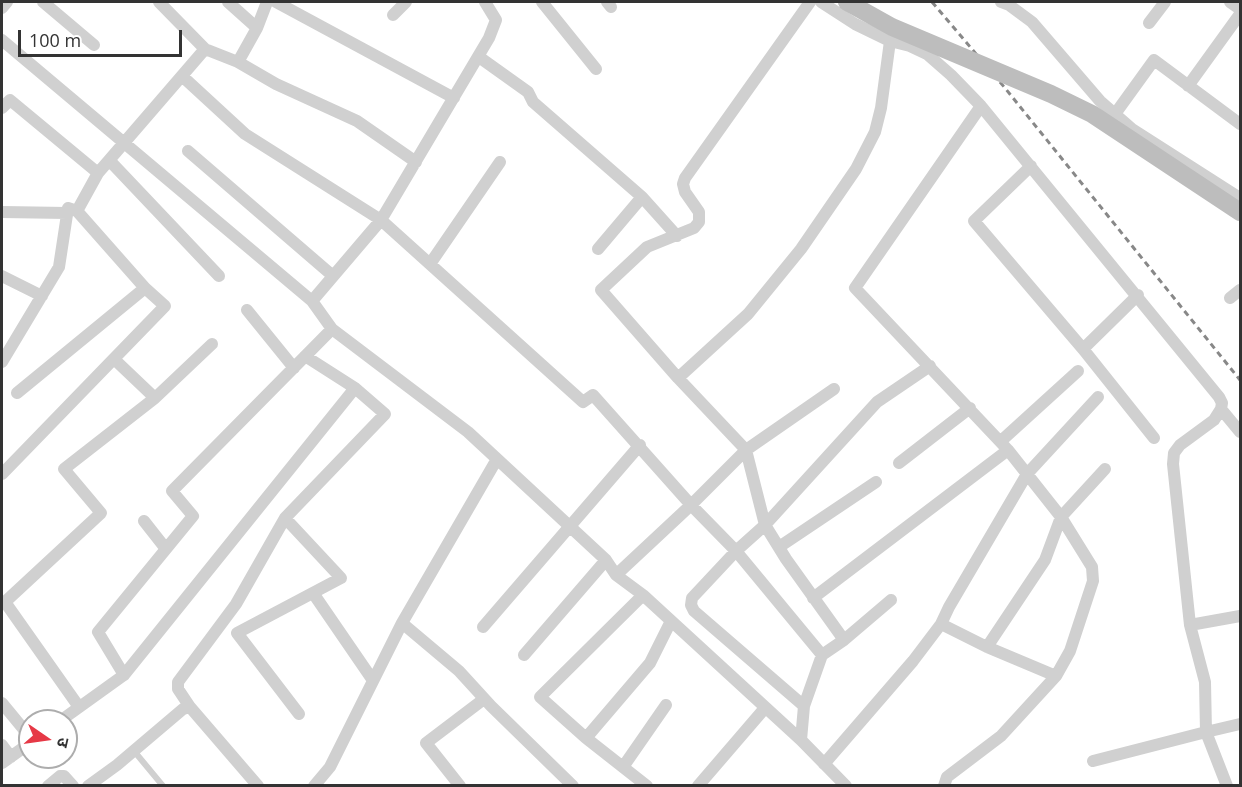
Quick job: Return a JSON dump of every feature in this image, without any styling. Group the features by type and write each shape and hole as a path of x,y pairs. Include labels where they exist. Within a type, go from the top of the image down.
{"main road":[{"path":"847,2 892,27 1051,94 1092,114 1240,212"}],"street":[{"path":"2,8 7,2"},
{"path":"43,2 94,45"},
{"path":"159,2 205,49 238,62 276,84 357,121 416,162"},
{"path":"228,2 257,28"},
{"path":"238,62 257,28 267,2"},
{"path":"276,2 454,98"},
{"path":"393,15 406,2"},
{"path":"312,301 381,220 479,57 496,20 485,2"},
{"path":"542,2 596,69"},
{"path":"810,2 685,178 683,184 685,192 699,212 699,222 694,228 647,247 601,290 678,378 746,450 765,525 786,559 844,640"},
{"path":"821,2 855,24 890,41 927,54 981,106 1220,397 1221,409 1214,420 1180,445 1174,453 1173,464 1190,625 1205,682 1206,732 1227,786"},
{"path":"1001,2 1009,5 1032,22 1100,101 1132,129 1240,198"},
{"path":"1149,23 1165,2"},
{"path":"1230,2 1240,9"},
{"path":"1188,86 1240,14"},
{"path":"2,40 312,301 332,329 468,432 606,560 616,575 644,595 801,740 846,786"},
{"path":"678,378 748,314 801,249 856,169 874,132 881,108 890,41"},
{"path":"2,362 6,346 42,296 59,267 72,212 98,173 205,49"},
{"path":"479,57 528,92 533,102 642,197 677,236"},
{"path":"1115,114 1154,60 1240,124"},
{"path":"182,76 244,134 381,220 584,402 593,394 691,505 736,551 822,654"},
{"path":"2,108 10,100 98,173"},
{"path":"944,786 947,777 1001,736 1056,676 1070,651 1093,581 1092,567 1061,517 1028,474 970,408 855,288 981,106"},
{"path":"188,151 333,276"},
{"path":"109,160 219,276"},
{"path":"430,264 500,162"},
{"path":"1031,166 974,221 1083,349 1154,438"},
{"path":"598,249 642,197"},
{"path":"2,212 72,212 165,306 2,474"},
{"path":"2,276 42,296"},
{"path":"17,393 145,288"},
{"path":"1230,298 1240,290"},
{"path":"1083,349 1138,295"},
{"path":"247,310 294,368"},
{"path":"124,675 98,632 193,516 172,491 332,329"},
{"path":"79,706 5,602 101,513 64,469 154,398 212,344"},
{"path":"258,786 190,706 178,689 178,682 236,604 285,518 385,414 355,388 305,356"},
{"path":"114,359 154,398"},
{"path":"804,706 694,611 691,605 692,598 736,551 765,525 878,402 930,366"},
{"path":"813,598 1005,446 1078,371"},
{"path":"75,709 124,675 355,388"},
{"path":"616,575 746,450 834,388"},
{"path":"824,764 913,661 941,624 1028,474 1098,397"},
{"path":"899,463 970,408"},
{"path":"1221,409 1240,432"},
{"path":"483,627 640,445"},
{"path":"314,786 330,767 402,623 497,459"},
{"path":"987,646 1045,560 1061,517 1105,469"},
{"path":"779,547 876,482"},
{"path":"285,518 341,578 237,633 299,714"},
{"path":"144,521 166,549"},
{"path":"524,655 606,560"},
{"path":"313,593 372,679"},
{"path":"644,595 540,697 586,738 647,786"},
{"path":"801,740 804,706 822,654 844,640 891,600"},
{"path":"1190,625 1240,616"},
{"path":"586,738 650,663 671,621"},
{"path":"402,623 459,670 484,699 573,786"},
{"path":"941,624 1056,676"},
{"path":"460,786 426,743 484,699"},
{"path":"2,703 18,722"},
{"path":"623,766 666,705"},
{"path":"88,786 183,709 190,706"},
{"path":"698,786 765,708"},
{"path":"1093,761 1240,724"},
{"path":"2,745 6,760"},
{"path":"48,786 60,776 64,776 73,786"}],"lane":[{"path":"134,751 163,786"}],"railway":[{"path":"932,2 1005,88 1240,380"}]}
